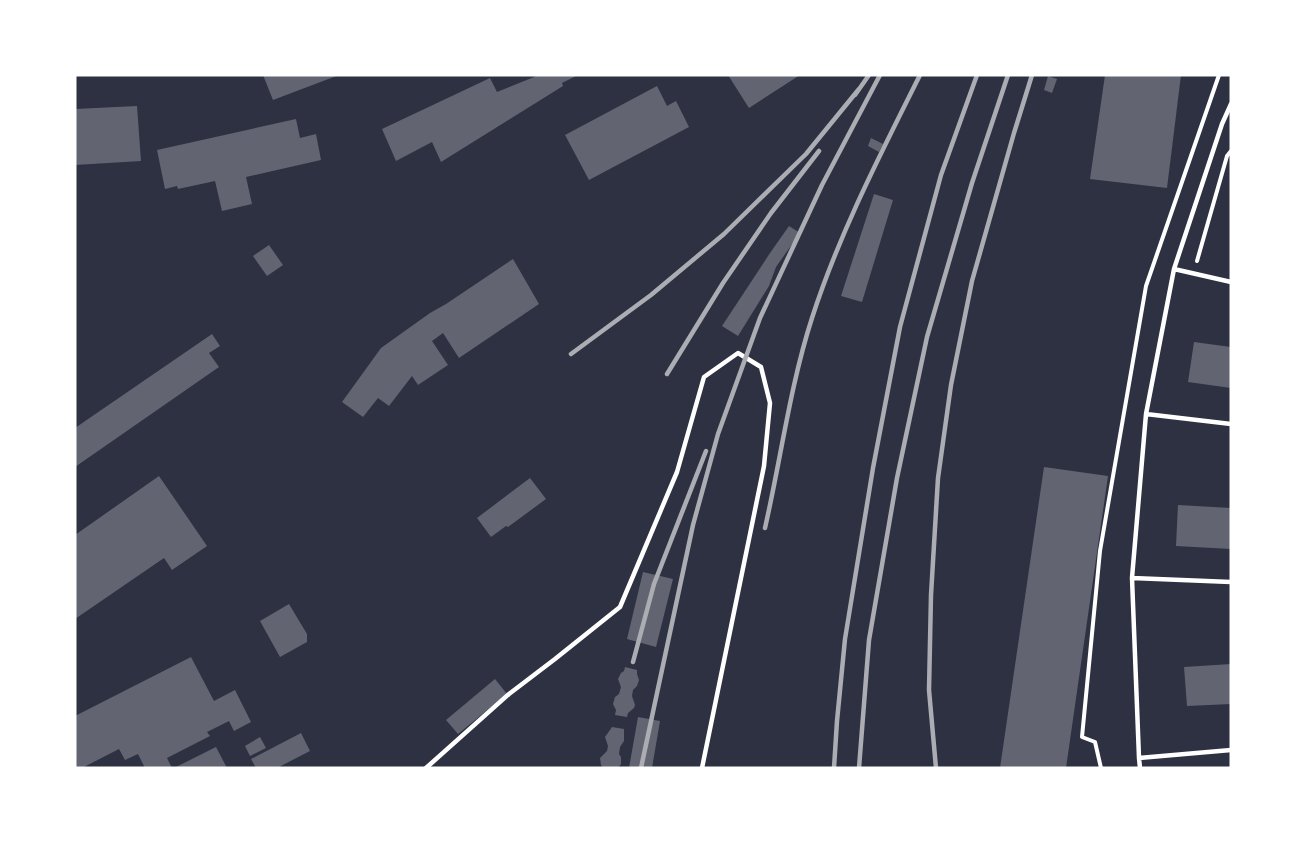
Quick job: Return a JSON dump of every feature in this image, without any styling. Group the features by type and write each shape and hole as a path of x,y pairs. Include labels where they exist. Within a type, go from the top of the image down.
{"lane":[{"path":"1140,768 1132,578 1146,414 1174,269 1222,124 1231,104"},
{"path":"1174,269 1231,282"},
{"path":"426,768 509,694 620,607 677,472 704,377 738,353 761,367 771,403 764,466 702,768"},
{"path":"1146,414 1231,424"},
{"path":"1132,578 1231,582"},
{"path":"1138,758 1231,750"}],"path":[{"path":"1194,272 1227,156 1231,151"},
{"path":"1095,742 1101,768"}],"building":[{"path":"263,75 339,75 273,100"},
{"path":"539,75 578,75 562,83 563,86 441,162 432,142 396,161 382,129 490,78 497,92"},
{"path":"728,75 800,75 749,108"},
{"path":"1105,75 1181,75 1167,188 1090,179"},
{"path":"1048,76 1057,79 1052,93 1044,90"},
{"path":"657,86 667,106 676,101 689,127 589,180 565,135"},
{"path":"137,106 141,161 75,165 75,109"},
{"path":"296,119 300,138 316,134 321,160 246,177 252,204 222,211 215,181 178,189 177,186 165,189 157,150"},
{"path":"871,138 883,144 879,152 868,146"},
{"path":"874,194 893,200 862,302 841,296"},
{"path":"789,226 800,233 776,267 769,286 738,336 722,326"},
{"path":"269,245 283,265 267,276 253,256"},
{"path":"513,259 539,304 459,358 443,333 432,341 448,365 418,385 412,376 389,406 378,398 363,417 342,402 381,348"},
{"path":"212,334 220,346 209,353 219,367 75,467 75,428"},
{"path":"1194,342 1231,347 1231,388 1188,382"},
{"path":"1044,467 1108,476 1066,768 1000,768"},
{"path":"159,476 207,546 172,570 164,558 75,619 75,535"},
{"path":"530,478 546,499 491,537 477,518"},
{"path":"1178,505 1231,508 1231,549 1176,546"},
{"path":"643,572 673,579 656,647 627,639"},
{"path":"289,604 307,634 307,642 280,657 260,621"},
{"path":"191,657 214,701 235,690 251,722 234,731 229,721 207,732 210,736 167,758 172,768 145,768 138,754 125,760 119,749 82,768 75,768 75,716"},
{"path":"1231,664 1231,704 1187,706 1184,667"},
{"path":"625,667 637,670 639,680 632,696 635,705 627,717 615,715 616,710 613,704 621,687 618,679"},
{"path":"495,679 507,694 458,734 446,720"},
{"path":"638,717 660,721 652,768 629,768"},
{"path":"612,727 624,729 624,741 619,754 621,764 618,768 603,768 600,758 607,751 605,737"},
{"path":"301,733 310,751 277,768 256,768 251,759"},
{"path":"260,737 266,748 250,756 245,746"},
{"path":"216,747 227,768 174,768"}],"railway":[{"path":"855,95 869,75"},
{"path":"641,768 693,525 718,434 760,318 822,185 880,75"},
{"path":"765,528 792,396 812,318 848,225 920,75"},
{"path":"834,768 845,639 873,468 900,327 941,175 977,75"},
{"path":"859,768 869,640 897,478 927,337 972,183 1008,75"},
{"path":"936,768 929,690 931,595 938,478 951,385 972,281 1032,75"},
{"path":"571,354 651,295 724,234 806,154 859,89"},
{"path":"667,374 723,283 771,213 819,151"},
{"path":"633,662 654,584 706,451"}]}
